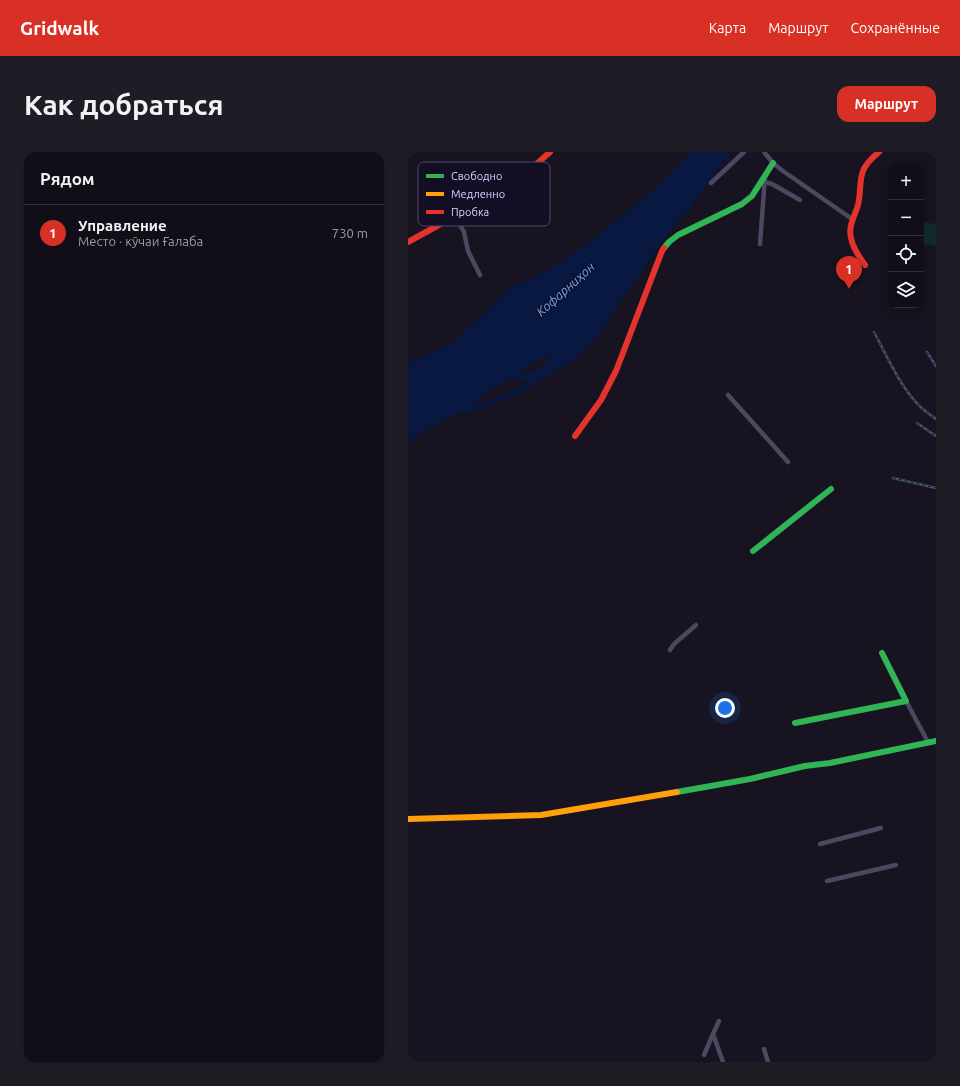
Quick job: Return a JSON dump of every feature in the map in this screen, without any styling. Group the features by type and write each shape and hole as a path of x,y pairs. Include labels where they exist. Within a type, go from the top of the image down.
{"street":[{"path":"539,162 550,152"},
{"path":"711,183 744,152"},
{"path":"764,152 782,171 852,219"},
{"path":"866,265 851,242 850,233 852,219 857,207 863,169 879,152"},
{"path":"575,436 601,400 616,371 662,251 669,242 678,235 742,204 752,196 765,179 773,163"},
{"path":"765,179 800,200"},
{"path":"760,244 765,179"},
{"path":"408,242 437,226"},
{"path":"461,226 464,232 468,251 480,275"},
{"path":"728,395 788,462"},
{"path":"753,551 832,489"},
{"path":"670,650 674,644 696,625"},
{"path":"882,653 928,742"},
{"path":"795,723 906,701"},
{"path":"408,819 548,814 750,779 806,766 830,763 936,741"},
{"path":"820,844 881,828"},
{"path":"827,881 896,865"},
{"path":"704,1055 719,1021"},
{"path":"713,1034 723,1062"},
{"path":"764,1049 768,1062"}],"green space":[{"path":"924,222 936,224 936,246 924,244"}],"water":[{"name":"Кофарниҳон","path":"690,152 730,152 685,214 662,241 600,333 587,348 575,359 514,397 473,412 456,413 408,441 408,363 454,342 465,330 494,305 502,294 516,284 550,269 590,242 654,189 683,161","holes":["551,354 546,363 538,370 529,373 519,373 528,365","512,379 531,381 510,392 472,405 477,399 498,385"]}],"railway":[{"path":"874,332 898,377 909,393 919,406 936,419"},
{"path":"927,352 936,366"},
{"path":"917,423 936,436"},
{"path":"893,478 936,488"}],"traffic: fast":[{"path":"664,248 678,235 742,204 752,196 773,163"},
{"path":"753,551 831,489"},
{"path":"795,723 906,701 882,653"},
{"path":"677,792 750,779 805,766 830,763 936,741"}],"traffic: slow":[{"path":"408,819 541,815 677,792"}],"traffic: jam":[{"path":"539,162 550,152"},
{"path":"865,265 858,256 853,245 850,229 858,205 861,179 864,168 879,152"},
{"path":"408,242 437,226"},
{"path":"575,436 601,400 616,371 664,248"}],"place":[{"name":"Управление","path":"849,289"}]}
